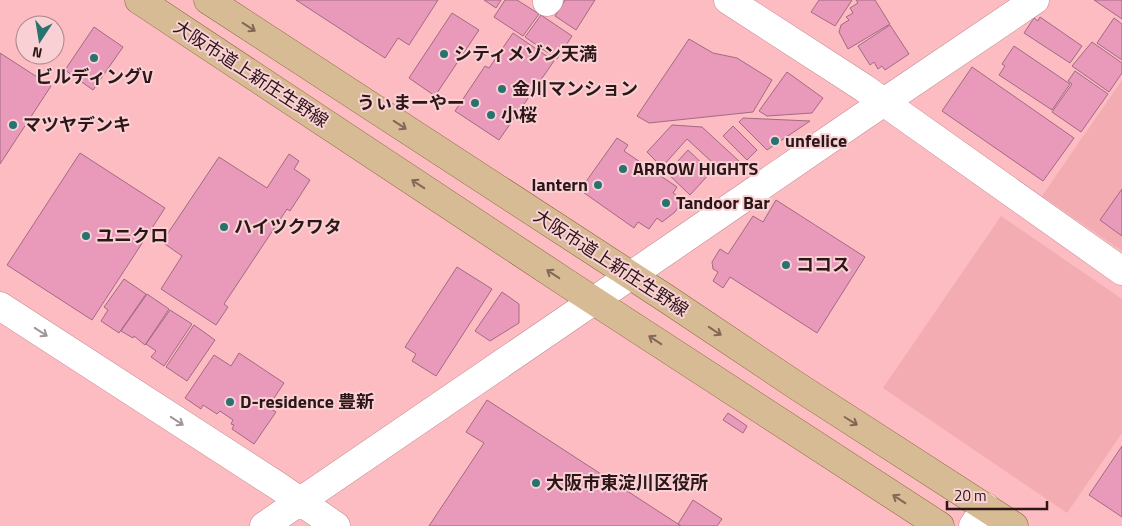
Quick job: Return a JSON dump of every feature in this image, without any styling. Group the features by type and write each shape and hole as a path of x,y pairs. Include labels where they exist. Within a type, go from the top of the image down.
{"main road":[{"name":"大阪市道上新庄生野線","path":"139,0 940,526"},
{"name":"大阪市道上新庄生野線","path":"208,0 797,386 979,517 1014,526"}],"street":[{"path":"728,0 864,88 1122,271"},
{"path":"264,526 1035,0"},
{"path":"0,306 301,501 336,526"}],"shaded area":[{"path":"1122,80 1122,251 1042,196"},
{"path":"1001,216 1122,299 1122,433 1067,513 883,388"}],"building":[{"path":"296,0 438,0 409,45 398,38 385,58"},
{"path":"484,0 501,0 496,8"},
{"path":"505,0 517,0 539,14 523,36 494,17"},
{"path":"565,0 595,0 576,30 555,16"},
{"path":"819,0 852,0 835,26 811,12"},
{"path":"856,0 875,0 890,24 848,49 839,32 841,25 849,20 846,17 853,13 850,8 858,3"},
{"path":"1094,0 1122,0 1122,19"},
{"name":"シティメゾン天満","path":"452,13 479,30 435,96 409,78"},
{"path":"541,15 572,36 557,59 525,37"},
{"path":"1040,17 1082,46 1070,63 1024,33 1034,18 1038,21"},
{"path":"1114,18 1122,24 1122,60 1097,43"},
{"path":"890,25 909,54 885,70 882,66 878,69 874,62 870,65 858,46"},
{"name":"ビルディングV","path":"94,27 123,47 93,90 65,70"},
{"name":"金川マンション","path":"513,33 554,61 499,140 455,111 485,66 489,68"},
{"path":"689,39 713,53 737,58 772,80 753,112 649,123 637,116"},
{"path":"1092,42 1122,63 1122,73 1109,92 1072,66"},
{"path":"1014,46 1070,84 1052,110 999,75 1005,66 1002,64"},
{"name":"マツヤデンキ","path":"0,53 15,63 15,65 19,65 51,86 0,164"},
{"path":"972,67 1074,138 1043,181 942,111"},
{"path":"1075,71 1108,94 1081,132 1052,112 1072,84 1068,81"},
{"path":"787,72 823,98 812,113 767,116 759,111"},
{"path":"743,118 810,121 767,150 739,122"},
{"path":"672,125 702,127 740,162 727,176 687,139 662,167 647,152"},
{"path":"733,126 757,150 747,160 723,136"},
{"name":"ARROW HIGHTS","path":"617,138 628,145 624,151 677,187 673,193 683,200 675,212 662,222 657,218 649,229 638,222 634,228 580,190"},
{"path":"688,150 711,172 690,195 667,173"},
{"name":"ユニクロ","path":"80,153 165,208 92,320 7,265"},
{"name":"ハイツクワタ","path":"289,154 299,161 294,169 310,180 290,211 287,209 224,304 228,307 216,325 161,289 182,256 162,242 219,157 267,188"},
{"path":"1122,189 1122,236 1100,220"},
{"name":"ココス","path":"776,200 865,257 817,333 730,277 723,288 713,281 718,272 713,269 712,262 720,249 728,254 753,216 763,222"},
{"path":"457,267 492,289 436,376 412,361 416,354 405,347"},
{"path":"124,279 146,294 119,333 101,321 108,310 104,307"},
{"path":"502,292 519,304 519,323 490,341 475,331"},
{"path":"147,294 169,309 145,345 134,336 133,338 121,331"},
{"path":"170,310 192,324 164,366 151,357 156,351 146,344"},
{"path":"194,325 215,340 187,381 166,367"},
{"name":"D-residence 豊新","path":"239,353 284,383 268,407 276,412 254,444 232,429 234,425 231,424 233,420 220,411 217,414 203,405 201,409 185,398 214,355 231,366"},
{"name":"大阪市東淀川区役所","path":"487,400 681,526 429,526 484,443 466,432"},
{"path":"728,413 747,426 743,433 723,420"},
{"path":"1122,446 1122,517 1089,495"},
{"path":"693,500 722,519 717,526 681,526 678,524"}],"place":[{"name":"シティメゾン天満","path":"444,54"},
{"name":"ビルディングV","path":"94,58"},
{"name":"金川マンション","path":"502,89"},
{"name":"うぃまーやー","path":"475,103"},
{"name":"小桜","path":"491,115"},
{"name":"マツヤデンキ","path":"13,125"},
{"name":"unfelice","path":"775,141"},
{"name":"ARROW HIGHTS","path":"623,169"},
{"name":"lantern","path":"598,185"},
{"name":"Tandoor Bar","path":"666,203"},
{"name":"ハイツクワタ","path":"224,227"},
{"name":"ユニクロ","path":"86,236"},
{"name":"ココス","path":"786,265"},
{"name":"D-residence 豊新","path":"230,402"},
{"name":"大阪市東淀川区役所","path":"536,483"}]}
